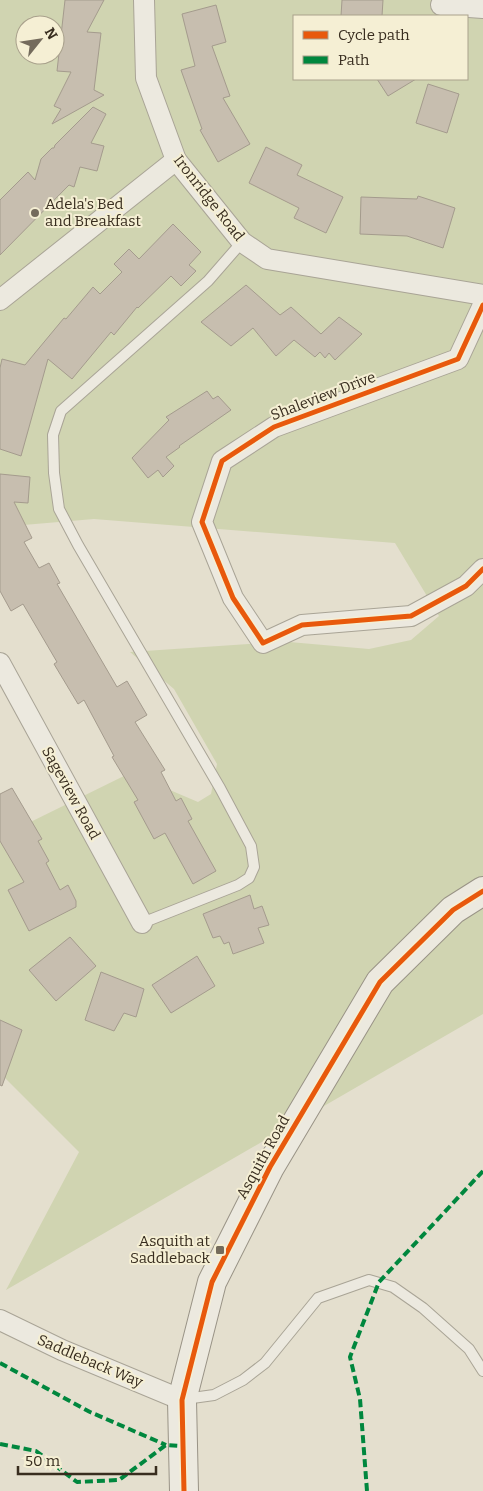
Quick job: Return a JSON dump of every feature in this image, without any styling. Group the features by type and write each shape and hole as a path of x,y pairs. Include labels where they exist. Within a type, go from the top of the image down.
{"street":[{"name":"Ironridge Road","path":"144,0 146,78 176,160 242,242 266,259 483,295"},
{"path":"441,5 483,8"},
{"path":"0,300 176,160"},
{"name":"Shaleview Drive","path":"483,305 458,359 274,427 222,461 202,522 233,598 263,643 302,625 411,616 466,586 483,569"},
{"name":"Sageview Road","path":"0,663 142,923"},
{"name":"Asquith Road","path":"184,1491 182,1400 212,1282 270,1167 380,982 453,910 483,891"},
{"name":"Saddleback Way","path":"0,1320 62,1350 182,1400"}],"lane":[{"path":"142,923 238,885 249,878 254,867 251,846 220,788 83,553 60,509 54,473 53,435 61,411 208,281 242,242"},
{"path":"182,1400 214,1396 243,1380 264,1363 318,1298 369,1280 393,1287 424,1308 469,1349 483,1371"},
{"path":"469,1349 483,1355"}],"green space":[{"path":"0,0 483,0 483,1014 6,1290 79,1152 0,1073 0,837 130,773 198,802 211,794 217,764 174,689 130,652 278,641 369,649 411,640 439,616 395,543 94,519 0,527"}],"building":[{"path":"65,0 104,0 87,32 101,33 94,90 104,95 52,124 61,109 54,106 71,72 57,71 58,65 65,65 65,15 63,15"},
{"path":"342,0 383,0 382,15 341,15"},
{"path":"216,5 226,42 212,46 230,96 223,98 250,144 218,162 200,130 202,129 181,70 195,66 182,14"},
{"path":"378,80 414,80 388,96"},
{"path":"428,84 459,94 447,133 416,123"},
{"path":"93,107 106,114 91,143 104,146 97,171 80,167 74,187 69,185 0,255 0,200 28,172 35,180 41,159"},
{"path":"266,147 302,165 297,175 343,197 326,233 294,218 299,208 249,183"},
{"path":"418,196 455,208 443,248 407,236 360,234 361,197 417,199"},
{"path":"173,224 201,252 189,265 196,271 181,286 171,276 137,307 114,335 111,332 72,379 48,359 21,456 0,449 0,368 2,359 25,365 93,287 100,294 122,272 114,264 129,249 139,259"},
{"path":"246,285 280,315 291,307 321,334 339,317 362,334 335,360 329,353 325,358 320,352 315,357 294,340 276,356 253,328 231,346 201,322"},
{"path":"207,391 213,399 218,396 231,410 166,457 174,466 163,477 158,470 148,478 132,458 169,420 166,417"},
{"path":"0,474 30,477 28,503 14,502 32,538 24,542 39,568 49,563 60,583 57,584 117,687 127,681 147,715 135,722 165,770 161,772 176,801 181,798 192,819 188,821 216,871 193,884 165,833 154,839 134,802 138,800 112,757 114,756 84,700 78,704 54,664 57,662 23,604 11,611 0,591"},
{"path":"12,788 42,839 38,841 49,861 46,863 60,890 68,885 76,901 76,907 29,931 8,890 24,882 0,841 0,794"},
{"path":"250,895 254,909 262,906 269,925 258,928 264,943 233,954 229,942 224,944 220,936 213,938 203,914"},
{"path":"70,937 96,966 56,1001 29,970"},
{"path":"197,956 215,986 171,1013 152,985"},
{"path":"101,972 144,989 136,1017 124,1013 114,1031 85,1020"},
{"path":"0,1020 22,1030 2,1086 0,1085"}],"marked path":[{"path":"367,1491 360,1399 350,1357 379,1282 483,1171"},
{"path":"0,1363 90,1412 166,1445"},
{"path":"0,1444 36,1451 77,1482 119,1480 166,1445 183,1446"}],"cycle path":[{"path":"483,305 458,359 274,427 222,461 202,522 233,598 263,643 302,625 411,616 466,586 483,569"},
{"path":"184,1491 182,1400 212,1282 270,1167 380,982 453,910 483,891"}],"place":[{"name":"Adela's Bed and Breakfast","path":"35,213"},
{"name":"Asquith at Saddleback","path":"220,1250"}]}
